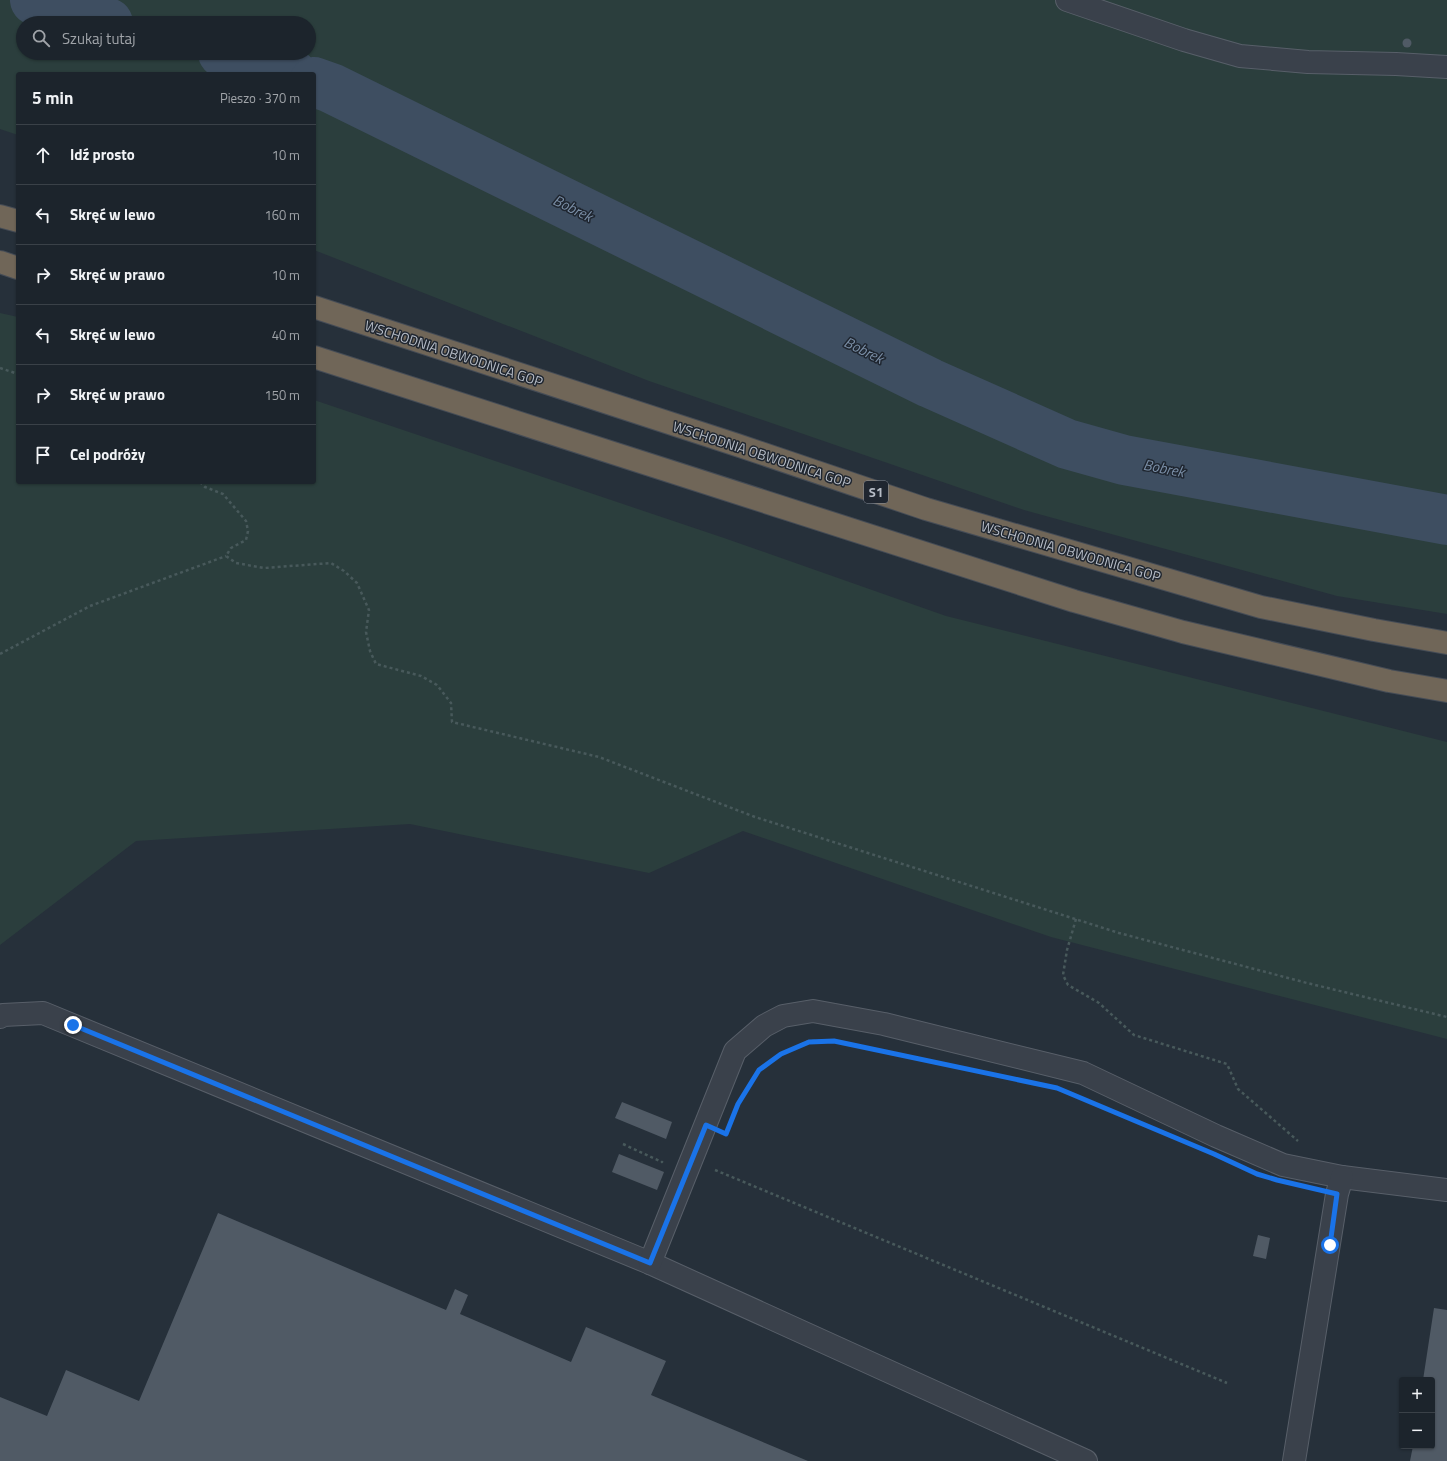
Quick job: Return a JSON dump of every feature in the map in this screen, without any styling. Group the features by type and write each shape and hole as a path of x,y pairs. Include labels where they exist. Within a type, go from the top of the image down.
{"highway":[{"path":"0,216 16,220"},
{"path":"0,262 16,267"},
{"name":"WSCHODNIA OBWODNICA GOP","path":"316,308 730,443 926,509 1261,607 1447,643"},
{"path":"316,358 1074,601 1183,632 1381,680 1447,691"}],"street":[{"path":"1067,0 1184,40 1240,56 1308,62 1447,67"},
{"path":"650,1263 735,1051 764,1026 783,1016 813,1012 884,1024 1083,1073 1216,1136 1283,1165 1342,1177 1447,1190"},
{"path":"0,1017 3,1015 43,1013 650,1263 1086,1461"},
{"path":"1294,1461 1337,1194 1342,1177"}],"path":[{"path":"0,368 16,373"},
{"path":"0,654 90,606 226,556 231,548 246,540 248,531 246,521 223,494 205,487 202,484"},
{"path":"226,556 236,563 264,568 331,563 344,572 357,583 368,610 366,632 370,651 376,664 421,676 437,685 451,703 452,722 599,757 755,817 1119,933 1300,981 1447,1017"},
{"path":"1076,919 1067,950 1063,975 1068,985 1099,1003 1134,1035 1227,1064 1238,1089 1299,1141"},
{"path":"750,1084 759,1070 781,1054 809,1042 828,1041"},
{"path":"623,1144 662,1162 665,1156"},
{"path":"717,1164 714,1170 1227,1383"}],"green space":[{"path":"0,0 1447,0 1447,614 1337,596 1024,510 649,381 316,251 316,72 16,72 16,134 0,129"},
{"path":"0,313 16,317 16,484 316,484 316,401 724,538 946,616 1447,742 1447,1039 1051,937 743,831 649,873 410,824 136,841 0,945"}],"building":[{"path":"1407,38 1412,43 1407,48 1402,43"},
{"path":"622,1102 672,1122 666,1139 615,1118"},
{"path":"619,1154 664,1172 657,1190 612,1172"},
{"path":"218,1213 446,1310 455,1289 468,1295 460,1314 571,1362 586,1327 666,1361 651,1395 808,1461 0,1461 0,1397 47,1416 66,1370 139,1401"},
{"path":"1258,1235 1270,1238 1266,1259 1253,1256"},
{"path":"1434,1308 1447,1310 1447,1461 1410,1461 1412,1449 1435,1449 1435,1377 1423,1377"}],"waterway":[{"name":"Bobrek","path":"35,0 86,16"},
{"name":"Bobrek","path":"251,60 286,72"},
{"name":"Bobrek","path":"316,83 331,88 930,383 1067,444 1124,460 1447,520"}],"route":[{"path":"73,1025 650,1263 706,1125 726,1134 738,1104 759,1070 781,1054 809,1042 834,1041 1057,1088 1214,1154 1257,1174 1337,1194 1330,1245"}]}
